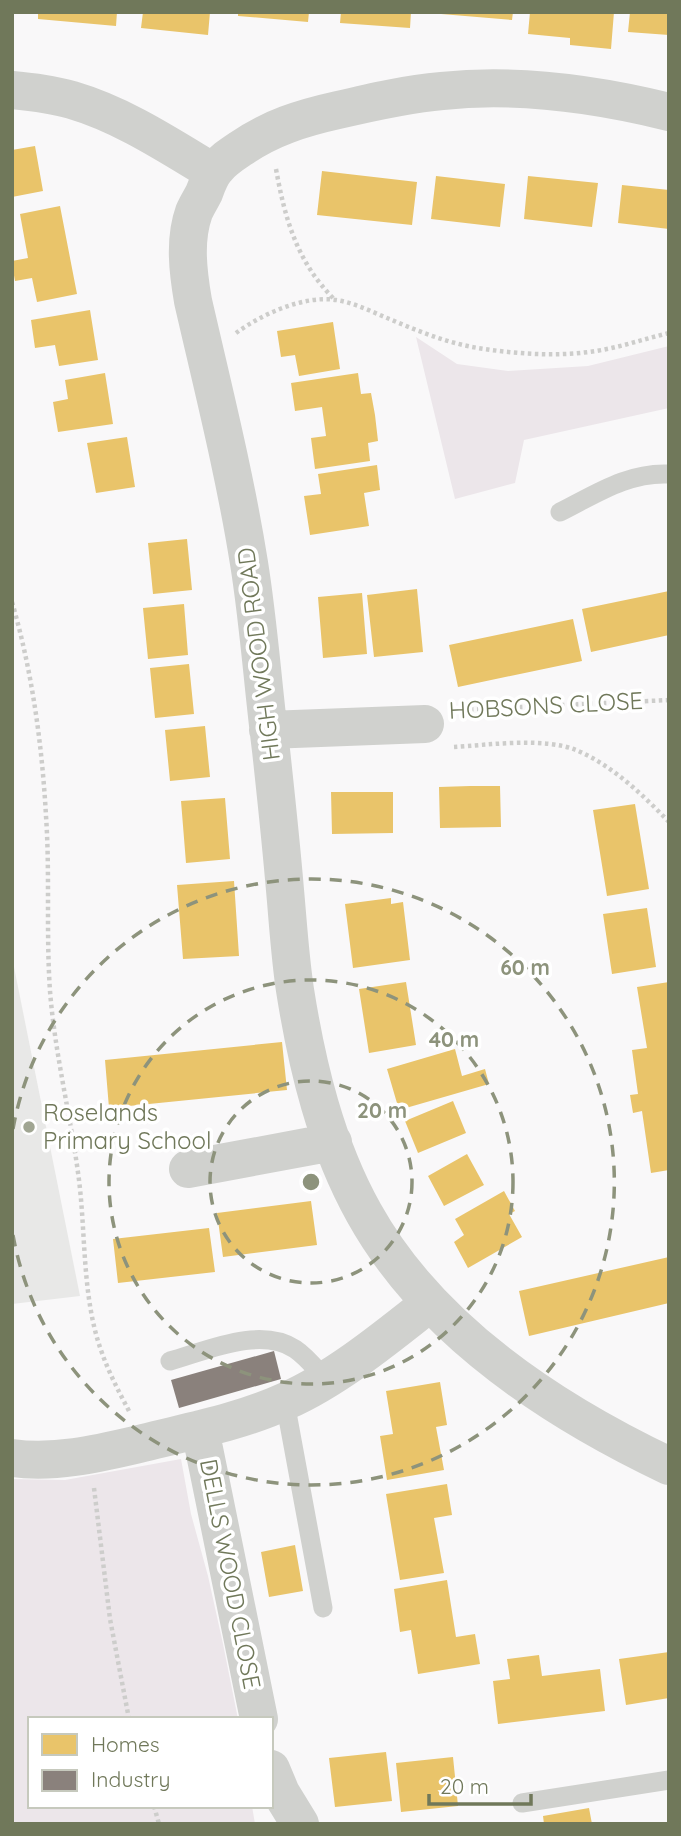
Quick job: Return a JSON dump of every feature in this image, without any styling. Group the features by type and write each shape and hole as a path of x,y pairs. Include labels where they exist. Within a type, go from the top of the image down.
{"street":[{"path":"12,90 72,100 118,118 213,172"},
{"name":"HIGH WOOD ROAD","path":"668,1464 603,1432 551,1400 506,1369 460,1332 412,1282 377,1235 363,1211 332,1142 309,1066 295,988 254,598 232,470 191,291 188,243 194,211 213,172 233,153 257,137 286,123 443,90 541,90 603,98 669,112"},
{"name":"HOBSONS CLOSE","path":"268,730 425,724"},
{"path":"188,1169 332,1142"},
{"path":"12,1458 45,1460 92,1455 233,1421 285,1402 326,1380 430,1303"},
{"name":"DELLS WOOD CLOSE","path":"200,1429 259,1717"},
{"path":"273,1774 286,1803 300,1824"}],"lane":[{"path":"560,512 630,478 644,474 669,474"},
{"path":"170,1361 235,1342 264,1339 286,1344 296,1350 326,1380"},
{"path":"285,1402 323,1608"},
{"path":"522,1803 669,1780"}],"path":[{"path":"271,130 286,219 303,260 335,300"},
{"path":"205,351 248,324 281,308 299,303 335,300 372,311 431,336 478,348 524,353 570,354 669,333"},
{"path":"12,602 30,679 38,731 46,818 51,993 58,1051 74,1139 92,1312 101,1351 114,1382 147,1442"},
{"name":"HOBSONS CLOSE","path":"425,724 424,712 669,700"},
{"path":"425,724 426,748 553,744 575,749 598,761 622,779 669,822"},
{"path":"92,1455 97,1522 110,1619 129,1717"}],"shaded area":[{"path":"416,337 457,364 508,371 588,366 669,346 669,408 524,440 515,483 455,499"},
{"name":"Roselands Primary School","path":"12,957 80,1296 12,1304"},
{"path":"181,1459 238,1717 28,1717 28,1808 252,1808 255,1824 12,1824 12,1479 65,1480"}],"building: Homes":[{"path":"38,12 117,12 116,26 38,19"},
{"path":"143,12 210,12 208,35 141,28"},
{"path":"238,12 309,12 308,22 238,16"},
{"path":"341,12 411,12 410,28 340,23"},
{"path":"441,12 513,12 512,20"},
{"path":"530,12 614,12 611,49 570,45 570,38 528,34"},
{"path":"630,12 669,12 669,35 628,32"},
{"path":"35,146 43,191 12,197 12,150"},
{"path":"322,171 417,182 412,225 317,215"},
{"path":"436,176 505,184 500,227 431,219"},
{"path":"528,176 598,183 592,227 524,219"},
{"path":"622,185 669,190 669,229 618,223"},
{"path":"60,206 77,294 37,302 32,278 15,281 12,261 28,258 20,214"},
{"path":"90,310 98,360 59,366 55,345 35,348 31,320"},
{"path":"333,322 340,369 299,376 295,355 281,357 277,331"},
{"path":"105,373 113,424 58,432 53,402 68,399 65,380"},
{"path":"358,373 361,394 371,393 375,415 378,441 368,443 370,461 315,469 311,438 326,436 322,407 295,411 291,383"},
{"path":"127,437 135,487 96,493 87,443"},
{"path":"377,465 380,490 364,493 369,526 310,535 304,496 321,494 318,474"},
{"path":"187,539 192,590 153,594 148,543"},
{"path":"417,589 423,652 374,657 367,595"},
{"path":"669,591 669,635 591,652 582,609"},
{"path":"362,593 367,654 323,658 318,597"},
{"path":"184,604 188,655 148,659 143,608"},
{"path":"573,619 582,661 458,687 449,645"},
{"path":"189,664 194,714 155,718 150,668"},
{"path":"205,726 210,777 170,781 165,730"},
{"path":"500,786 501,827 440,828 439,787"},
{"path":"331,792 393,792 393,833 332,834"},
{"path":"225,798 230,859 186,863 181,801"},
{"path":"635,804 649,889 607,896 593,810"},
{"path":"234,881 239,956 183,959 177,885"},
{"path":"391,898 391,904 403,902 410,960 353,968 345,904"},
{"path":"647,908 656,967 612,974 603,914"},
{"path":"406,982 416,1045 369,1053 359,989"},
{"path":"669,982 669,1170 651,1173 642,1111 633,1113 630,1095 638,1094 632,1050 647,1048 637,987"},
{"path":"282,1042 287,1090 109,1108 105,1060"},
{"path":"455,1049 462,1076 485,1069 489,1084 399,1110 387,1069"},
{"path":"453,1101 466,1133 418,1153 405,1121"},
{"path":"467,1154 484,1185 444,1206 428,1176"},
{"path":"504,1191 515,1211 509,1214 522,1237 468,1268 454,1242 464,1235 455,1219"},
{"path":"311,1201 317,1245 223,1257 217,1213"},
{"path":"209,1228 215,1272 118,1283 113,1239"},
{"path":"669,1257 669,1303 529,1336 519,1291"},
{"path":"440,1382 447,1425 436,1427 444,1470 387,1480 380,1436 393,1434 386,1391"},
{"path":"447,1484 452,1515 434,1518 444,1573 400,1580 386,1494"},
{"path":"295,1545 303,1591 269,1597 261,1552"},
{"path":"447,1580 456,1637 475,1634 480,1664 418,1674 411,1630 400,1632 394,1589"},
{"path":"669,1652 669,1698 626,1705 619,1659"},
{"path":"539,1655 542,1676 600,1669 605,1711 498,1724 493,1681 510,1679 507,1659"},
{"path":"386,1752 392,1801 335,1807 329,1758"},
{"path":"453,1757 458,1806 401,1812 396,1763"},
{"path":"589,1808 592,1824 544,1824 543,1816"}],"building: Industry":[{"path":"274,1351 281,1379 179,1408 171,1380"}],"place":[{"name":"Roselands Primary School","path":"29,1127"}]}
